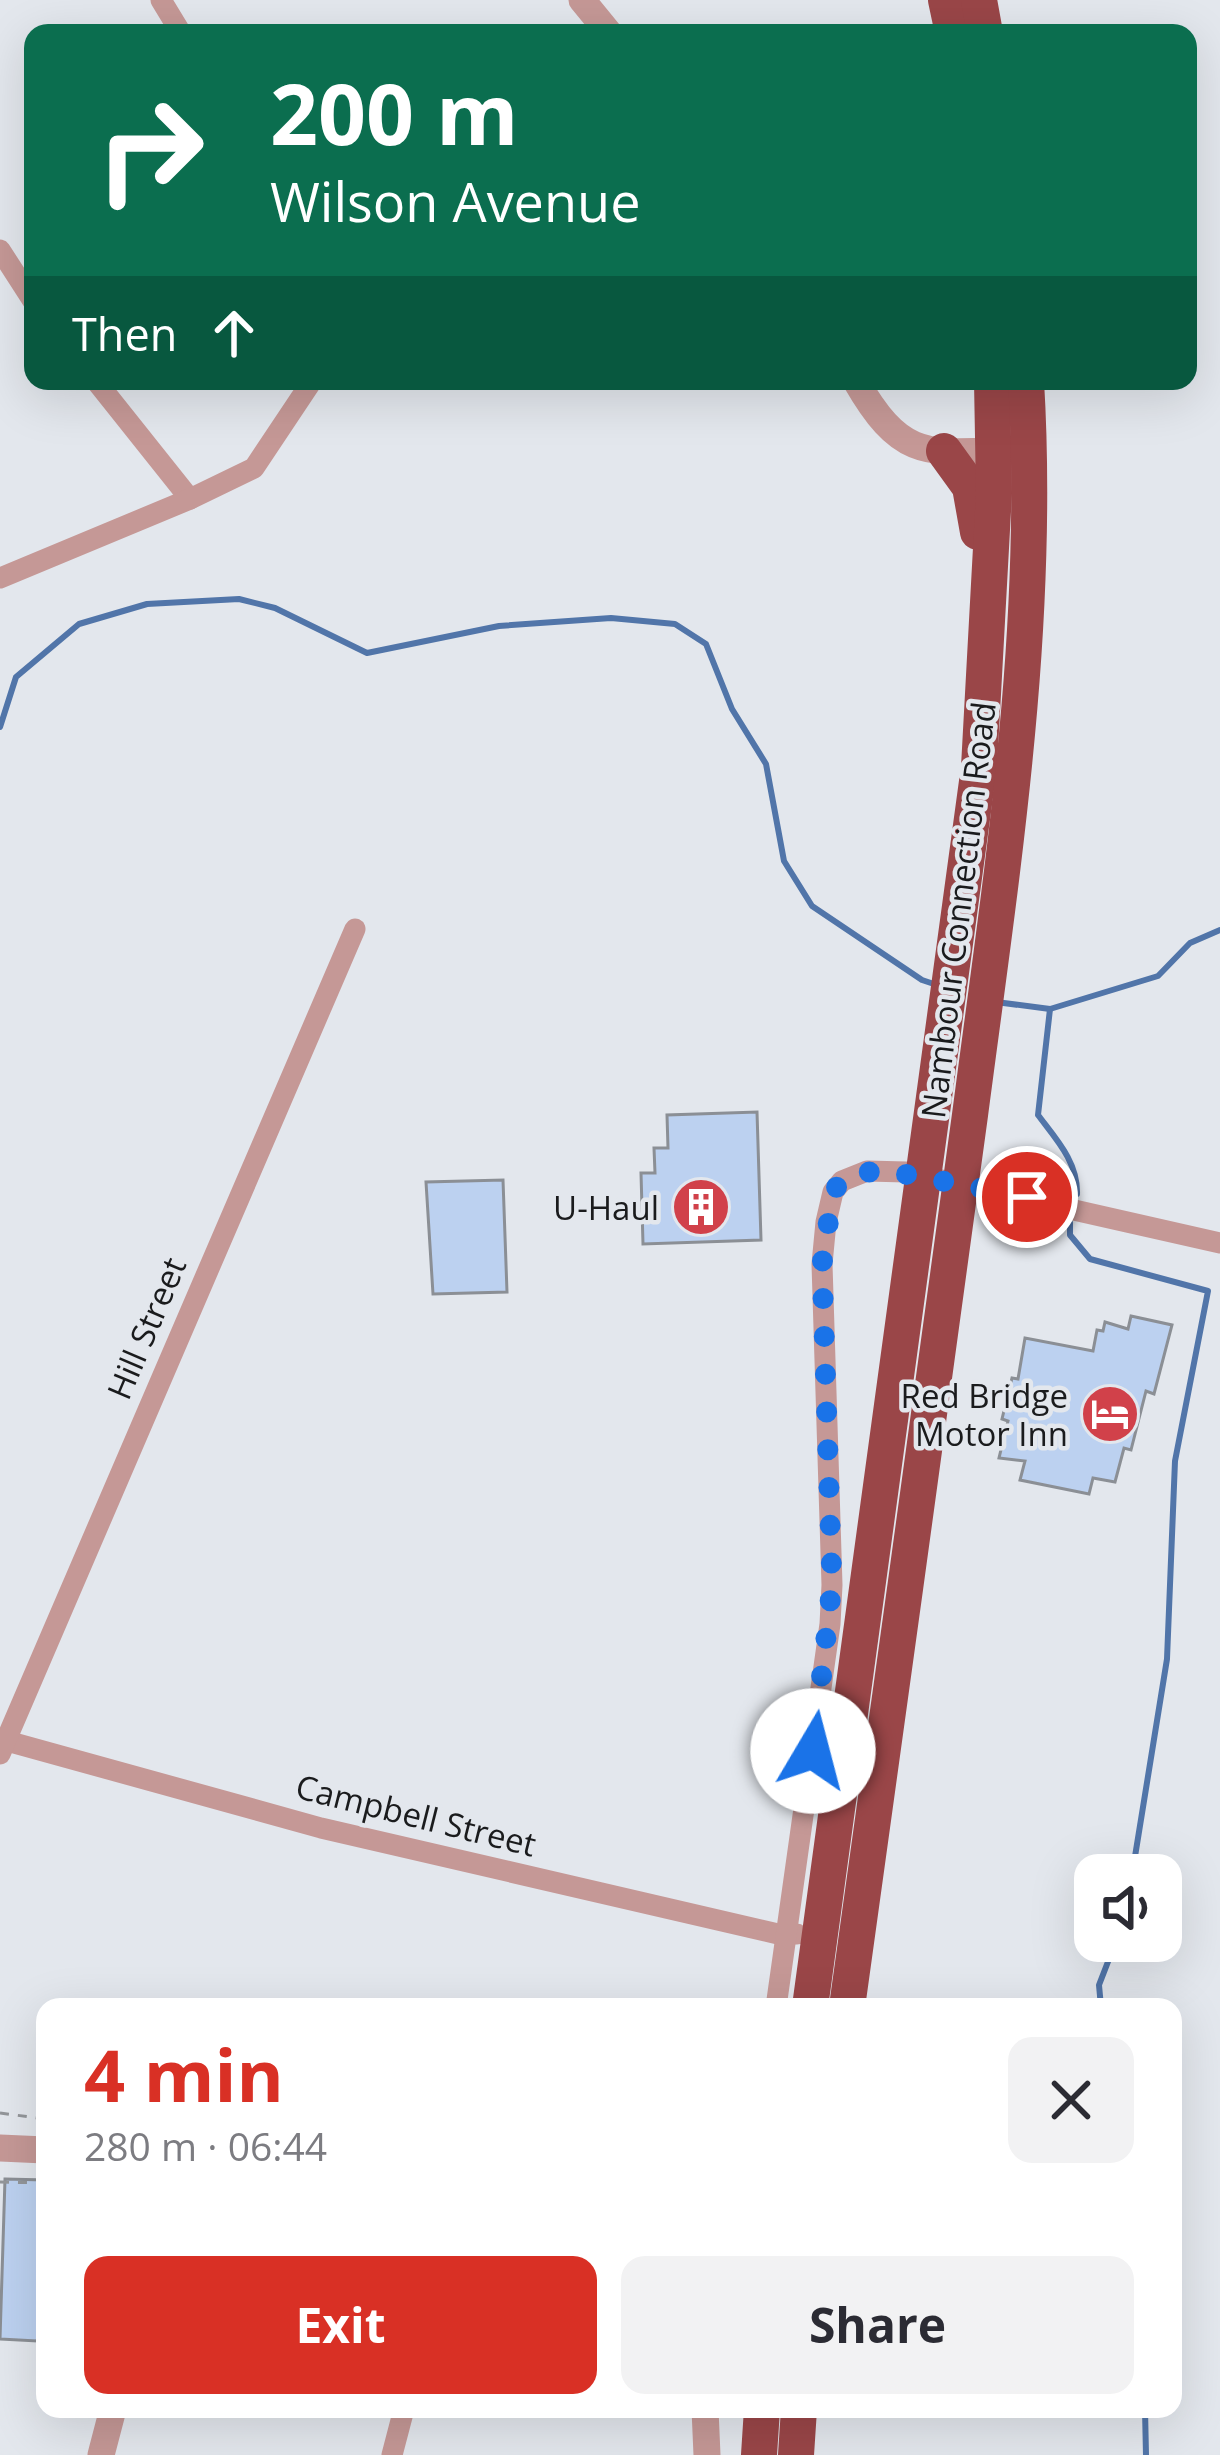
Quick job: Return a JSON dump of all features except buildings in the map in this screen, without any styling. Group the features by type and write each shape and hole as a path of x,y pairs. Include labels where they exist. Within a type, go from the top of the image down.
{"highway":[{"path":"988,637 978,567 978,517 970,487 938,451 949,431 972,419 999,390"},
{"name":"Nambour Connection Road","path":"810,1998 803,1935 924,1174 962,1032 1023,676 1004,390"},
{"name":"Nambour Connection Road","path":"973,953 988,637 1011,450"},
{"name":"Nambour Connection Road","path":"849,1998 960,1184 962,1032"},
{"path":"759,2455 761,2418"},
{"path":"796,2455 798,2418"}],"street":[{"path":"582,0 602,24"},
{"path":"0,250 7,282"},
{"path":"104,390 190,499"},
{"path":"0,578 254,468 305,390"},
{"path":"861,390 895,435 938,451 1011,450"},
{"name":"Hill Street","path":"2,1745 355,929"},
{"path":"779,1998 803,1935 832,1585 822,1264 833,1192 855,1174 883,1170 924,1174 1220,1243"},
{"name":"Campbell Street","path":"2,1745 321,1828 803,1935"},
{"path":"0,2148 36,2150"},
{"path":"101,2455 111,2418"},
{"path":"392,2455 402,2418"},
{"path":"705,2418 706,2455"}],"path":[{"path":"0,2114 36,2118"},
{"path":"0,2182 36,2183"}],"waterway":[{"path":"0,727 16,677 79,624 147,604 239,599 275,608 367,653 499,626 611,618 675,624 706,644 732,709 766,764 784,861 812,906 922,980 937,985"},
{"path":"996,1002 1050,1009 1158,976 1190,943 1220,930"},
{"path":"1050,1009 1038,1115 1070,1161 1077,1194"},
{"path":"1070,1223 1070,1235 1090,1259 1208,1291 1175,1461 1167,1659 1135,1854"},
{"path":"1100,1998 1099,1985 1108,1962"},
{"path":"1145,2418 1146,2455"}],"place":[{"name":"U-Haul","path":"701,1207"},
{"name":"Red Bridge Motor Inn","path":"1110,1414"}],"route":[{"path":"813,1751 832,1585 822,1243 833,1192 855,1174 883,1170 924,1174 1027,1197"}]}
